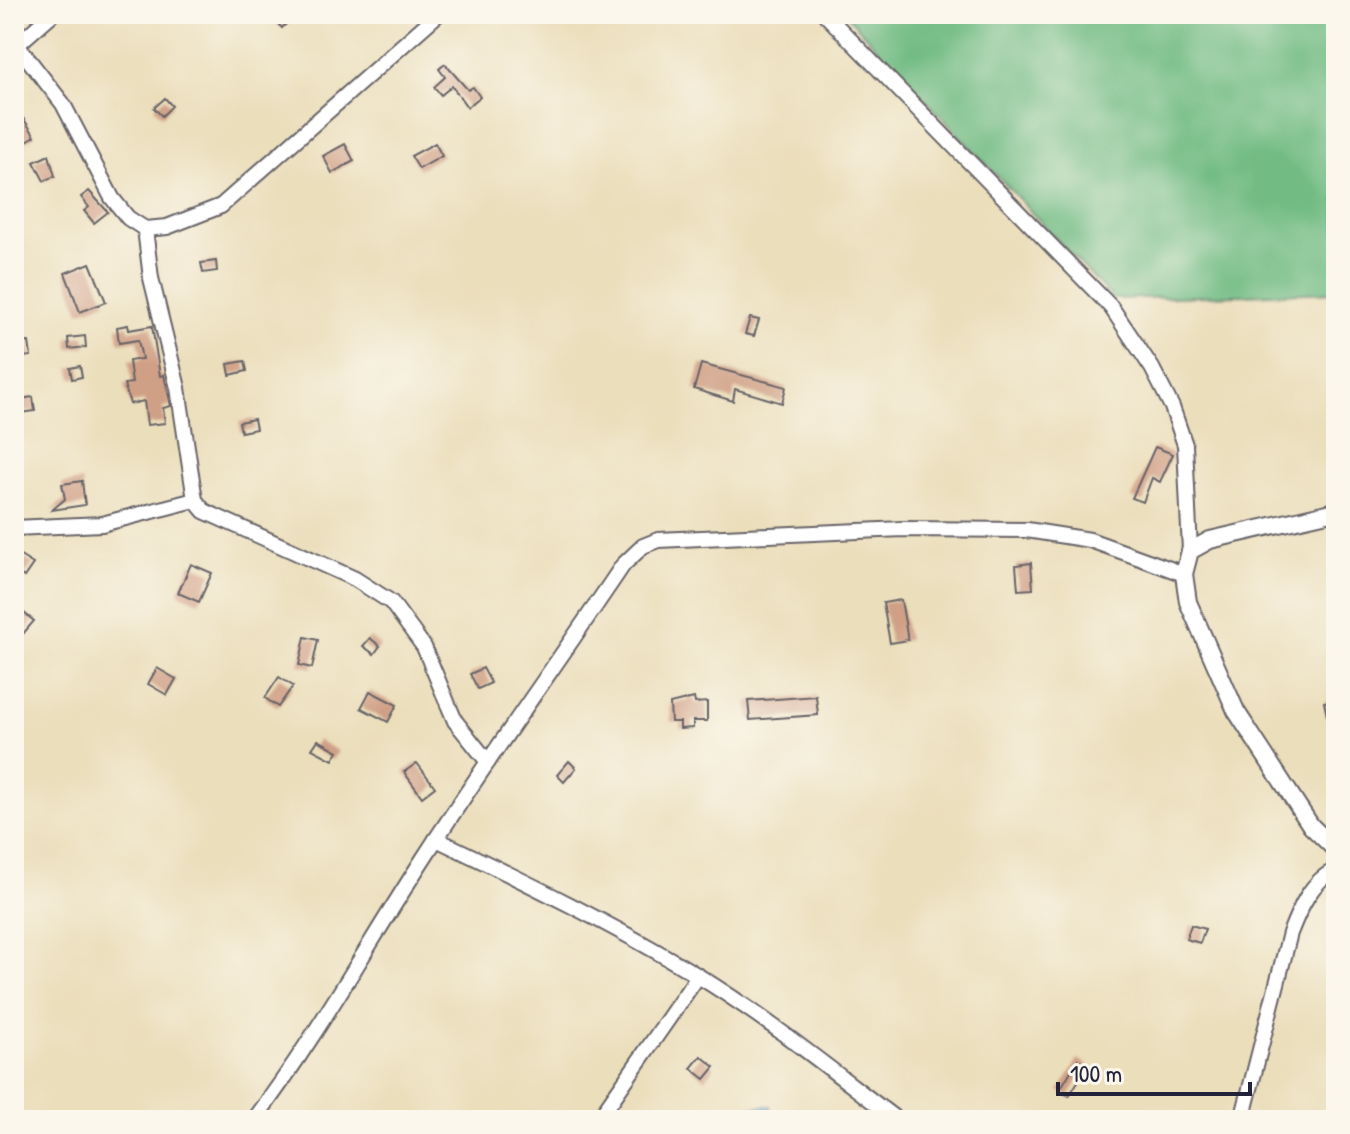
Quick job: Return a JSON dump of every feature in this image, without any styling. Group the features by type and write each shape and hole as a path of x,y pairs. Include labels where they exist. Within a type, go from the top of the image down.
{"street":[{"path":"52,14 16,42 63,104 112,198 128,218 145,229 167,227 221,206 438,14"},
{"path":"825,14 1045,237 1119,320 1152,368 1172,407 1185,445 1190,551 1184,574 1188,602 1236,711 1311,826 1336,850"},
{"path":"145,229 151,278 178,388 195,500 204,511 355,579 391,602 424,647 455,721 488,762"},
{"path":"14,528 102,524 195,500"},
{"path":"1190,551 1210,540 1336,511"},
{"path":"254,1120 296,1064 436,839 488,762 623,565 643,546 658,540 903,529 1027,530 1090,540 1184,574"},
{"path":"436,839 621,932 698,976 793,1041 897,1120"},
{"path":"1242,1120 1290,933 1301,905 1315,887 1336,870"},
{"path":"598,1120 698,976"}],"green space":[{"path":"845,14 1336,14 1336,292 1113,299"}],"water":[{"path":"771,1106 770,1120 724,1120 742,1108"}],"building":[{"path":"268,14 296,14 282,28"},
{"path":"445,64 468,90 473,87 480,97 467,107 452,86 441,95 434,87 445,77 439,69"},
{"path":"165,98 172,106 162,116 154,108"},
{"path":"23,118 35,136 27,141 15,123"},
{"path":"435,143 442,156 419,169 411,156"},
{"path":"345,144 354,161 332,173 323,156"},
{"path":"49,155 55,176 44,181 34,162"},
{"path":"89,191 108,212 94,223 84,211 89,207 81,197"},
{"path":"216,261 217,271 203,273 201,263"},
{"path":"90,263 106,302 80,312 65,273"},
{"path":"750,318 759,320 754,336 745,334"},
{"path":"128,325 129,330 152,326 160,376 164,375 171,406 163,408 165,423 147,425 144,401 130,404 124,384 132,383 129,361 142,359 138,340 119,343 117,327"},
{"path":"85,336 86,347 69,349 68,338"},
{"path":"29,342 31,356 15,358 14,343"},
{"path":"245,361 247,371 230,375 228,364"},
{"path":"701,364 786,387 782,403 735,389 733,401 694,389"},
{"path":"80,366 82,377 72,379 70,368"},
{"path":"33,397 35,411 14,414 14,400"},
{"path":"254,419 256,429 241,432 239,422"},
{"path":"1155,447 1173,454 1160,482 1152,478 1143,502 1132,498"},
{"path":"82,481 85,505 52,510 65,499 62,484"},
{"path":"14,552 33,564 24,577 14,570"},
{"path":"1031,563 1033,589 1018,590 1016,565"},
{"path":"191,564 212,573 199,602 178,593"},
{"path":"901,600 908,640 890,643 883,603"},
{"path":"14,605 34,621 22,635 14,628"},
{"path":"305,637 318,640 312,668 299,665"},
{"path":"370,638 380,646 374,654 363,646"},
{"path":"157,668 176,679 167,695 148,684"},
{"path":"483,668 491,683 478,689 470,674"},
{"path":"279,677 293,686 278,707 265,698"},
{"path":"370,691 397,705 388,722 361,708"},
{"path":"816,696 818,715 750,720 748,701"},
{"path":"694,698 695,703 707,702 707,721 693,721 693,728 680,729 680,722 671,722 670,704"},
{"path":"1336,700 1336,714 1327,716 1324,702"},
{"path":"318,740 338,751 333,760 312,749"},
{"path":"569,761 576,768 564,782 557,775"},
{"path":"417,763 435,787 422,797 404,772"},
{"path":"1191,925 1205,929 1200,943 1186,939"},
{"path":"701,1056 715,1067 705,1079 691,1068"},
{"path":"1078,1059 1088,1065 1069,1096 1059,1091"}]}
